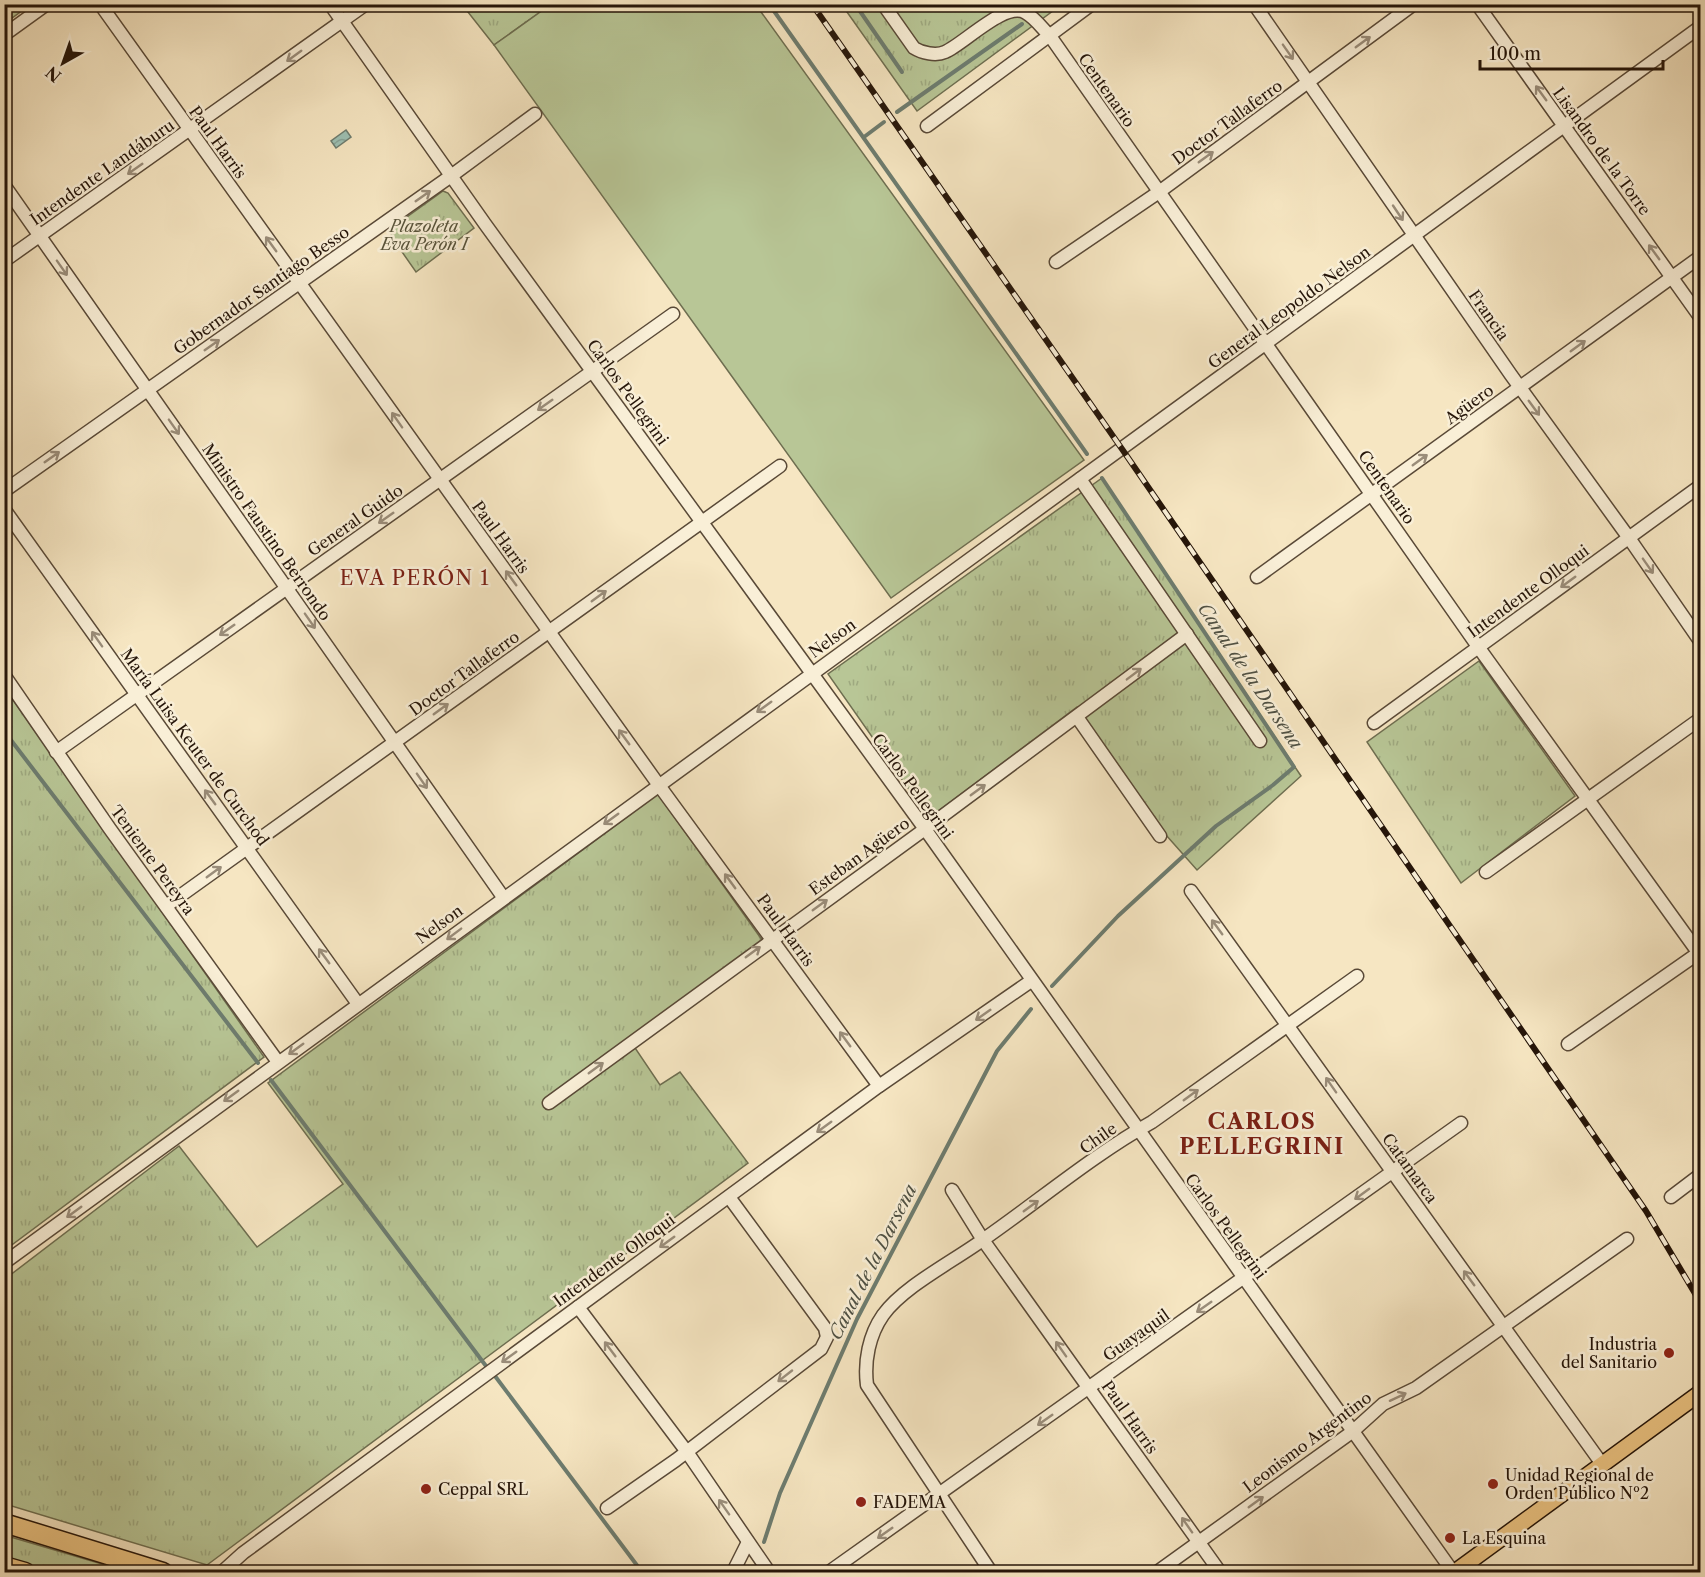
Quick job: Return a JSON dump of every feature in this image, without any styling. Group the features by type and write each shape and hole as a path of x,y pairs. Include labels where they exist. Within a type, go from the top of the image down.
{"highway":[{"path":"4,1523 164,1572"},
{"path":"4,1566 25,1572"}],"main road":[{"path":"1454,1572 1701,1393"}],"street":[{"path":"4,35 47,4"},
{"name":"Paul Harris","path":"100,4 658,784 879,1086"},
{"name":"Carlos Pellegrini","path":"330,4 451,176 925,830 1454,1572"},
{"name":"Intendente Landáburu","path":"4,261 366,4"},
{"name":"Centenario","path":"884,4 914,48 935,54 944,52 994,18 1013,10 1025,12 1050,36 1479,648 1700,953"},
{"path":"927,126 1092,4"},
{"name":"Francia","path":"1254,4 1519,387 1701,641"},
{"name":"Doctor Tallaferro","path":"1056,262 1159,192 1414,4"},
{"name":"Lisandro de la Torre","path":"1477,4 1701,317"},
{"name":"General Leopoldo Nelson","path":"895,613 1701,27"},
{"name":"Gobernador Santiago Besso","path":"4,491 451,176 535,114"},
{"name":"Ministro Faustino Berrondo","path":"4,185 503,897"},
{"name":"Agüero","path":"1257,577 1701,257"},
{"name":"General Guido","path":"56,752 673,314"},
{"name":"Doctor Tallaferro","path":"166,906 780,466"},
{"path":"1080,479 1260,741"},
{"name":"Intendente Olloqui","path":"1374,723 1701,486"},
{"name":"María Luisa Keuter de Curchod","path":"4,509 358,1004"},
{"name":"Nelson","path":"4,1263 895,613"},
{"name":"Esteban Agüero","path":"549,1102 925,830 1187,634"},
{"name":"Teniente Pereyra","path":"4,675 56,752 278,1062"},
{"path":"1077,717 1160,836"},
{"path":"1486,872 1701,719"},
{"name":"Catamarca","path":"1191,891 1602,1464"},
{"path":"1568,1044 1700,953"},
{"name":"Chile","path":"939,1495 867,1385 866,1357 881,1318 891,1305 1357,976"},
{"name":"Intendente Olloqui","path":"222,1572 243,1553 879,1086 1031,981"},
{"name":"Guayaquil","path":"829,1572 1461,1123"},
{"path":"1671,1197 1701,1175"},
{"name":"Paul Harris","path":"952,1190 983,1240 1221,1572"},
{"path":"608,1508 687,1452 821,1349 827,1336 825,1328 729,1197"},
{"name":"Leonismo Argentino","path":"1157,1572 1352,1432 1383,1404 1416,1388 1627,1239"},
{"path":"578,1307 687,1452 769,1572"},
{"path":"939,1495 991,1572"},
{"path":"733,1572 748,1542"}],"green space":[{"path":"5,4 30,4 30,5 5,23"},
{"path":"468,5 550,5 494,45 464,7"},
{"path":"550,5 756,5 1084,460 891,598 494,45"},
{"path":"842,5 1061,5 917,111"},
{"name":"Plazoleta Eva Perón I","path":"443,191 448,193 474,228 416,272 391,236 393,227"},
{"path":"1102,478 1301,776 1197,870 1166,835 1077,707 929,818 828,674"},
{"path":"1479,661 1575,796 1461,883 1367,742"},
{"path":"4,687 264,1057 5,1250 4,1250"},
{"path":"658,794 765,944 631,1042 660,1085 680,1072 748,1163 207,1565 5,1504 5,1279 179,1146 257,1247 343,1184 268,1083"},
{"path":"4,1535 129,1572 43,1572 5,1561"}],"water":[{"path":"346,130 351,137 336,148 331,141"}],"waterway":[{"path":"769,4 1087,454"},
{"path":"855,4 902,72"},
{"path":"1043,8 1048,4"},
{"path":"897,112 1022,24"},
{"path":"864,137 884,122"},
{"name":"Canal de la Darsena","path":"1052,986 1118,916 1216,826 1294,767 1102,478"},
{"path":"4,731 258,1063"},
{"name":"Canal de la Darsena","path":"764,1542 780,1493 857,1319 997,1051 1031,1009"},
{"path":"271,1080 486,1366"},
{"path":"495,1376 642,1572"}],"railway":[{"path":"812,4 1122,449 1646,1211 1700,1302"}],"place":[{"name":"Industria del Sanitario","path":"1669,1353"},
{"name":"Unidad Regional de Orden Público Nº2","path":"1493,1484"},
{"name":"Ceppal SRL","path":"426,1489"},
{"name":"FADEMA","path":"861,1502"},
{"name":"La Esquina","path":"1450,1538"}],"district":[{"name":"EVA PERÓN 1","path":"415,578"},
{"name":"CARLOS PELLEGRINI","path":"1262,1134"}]}
